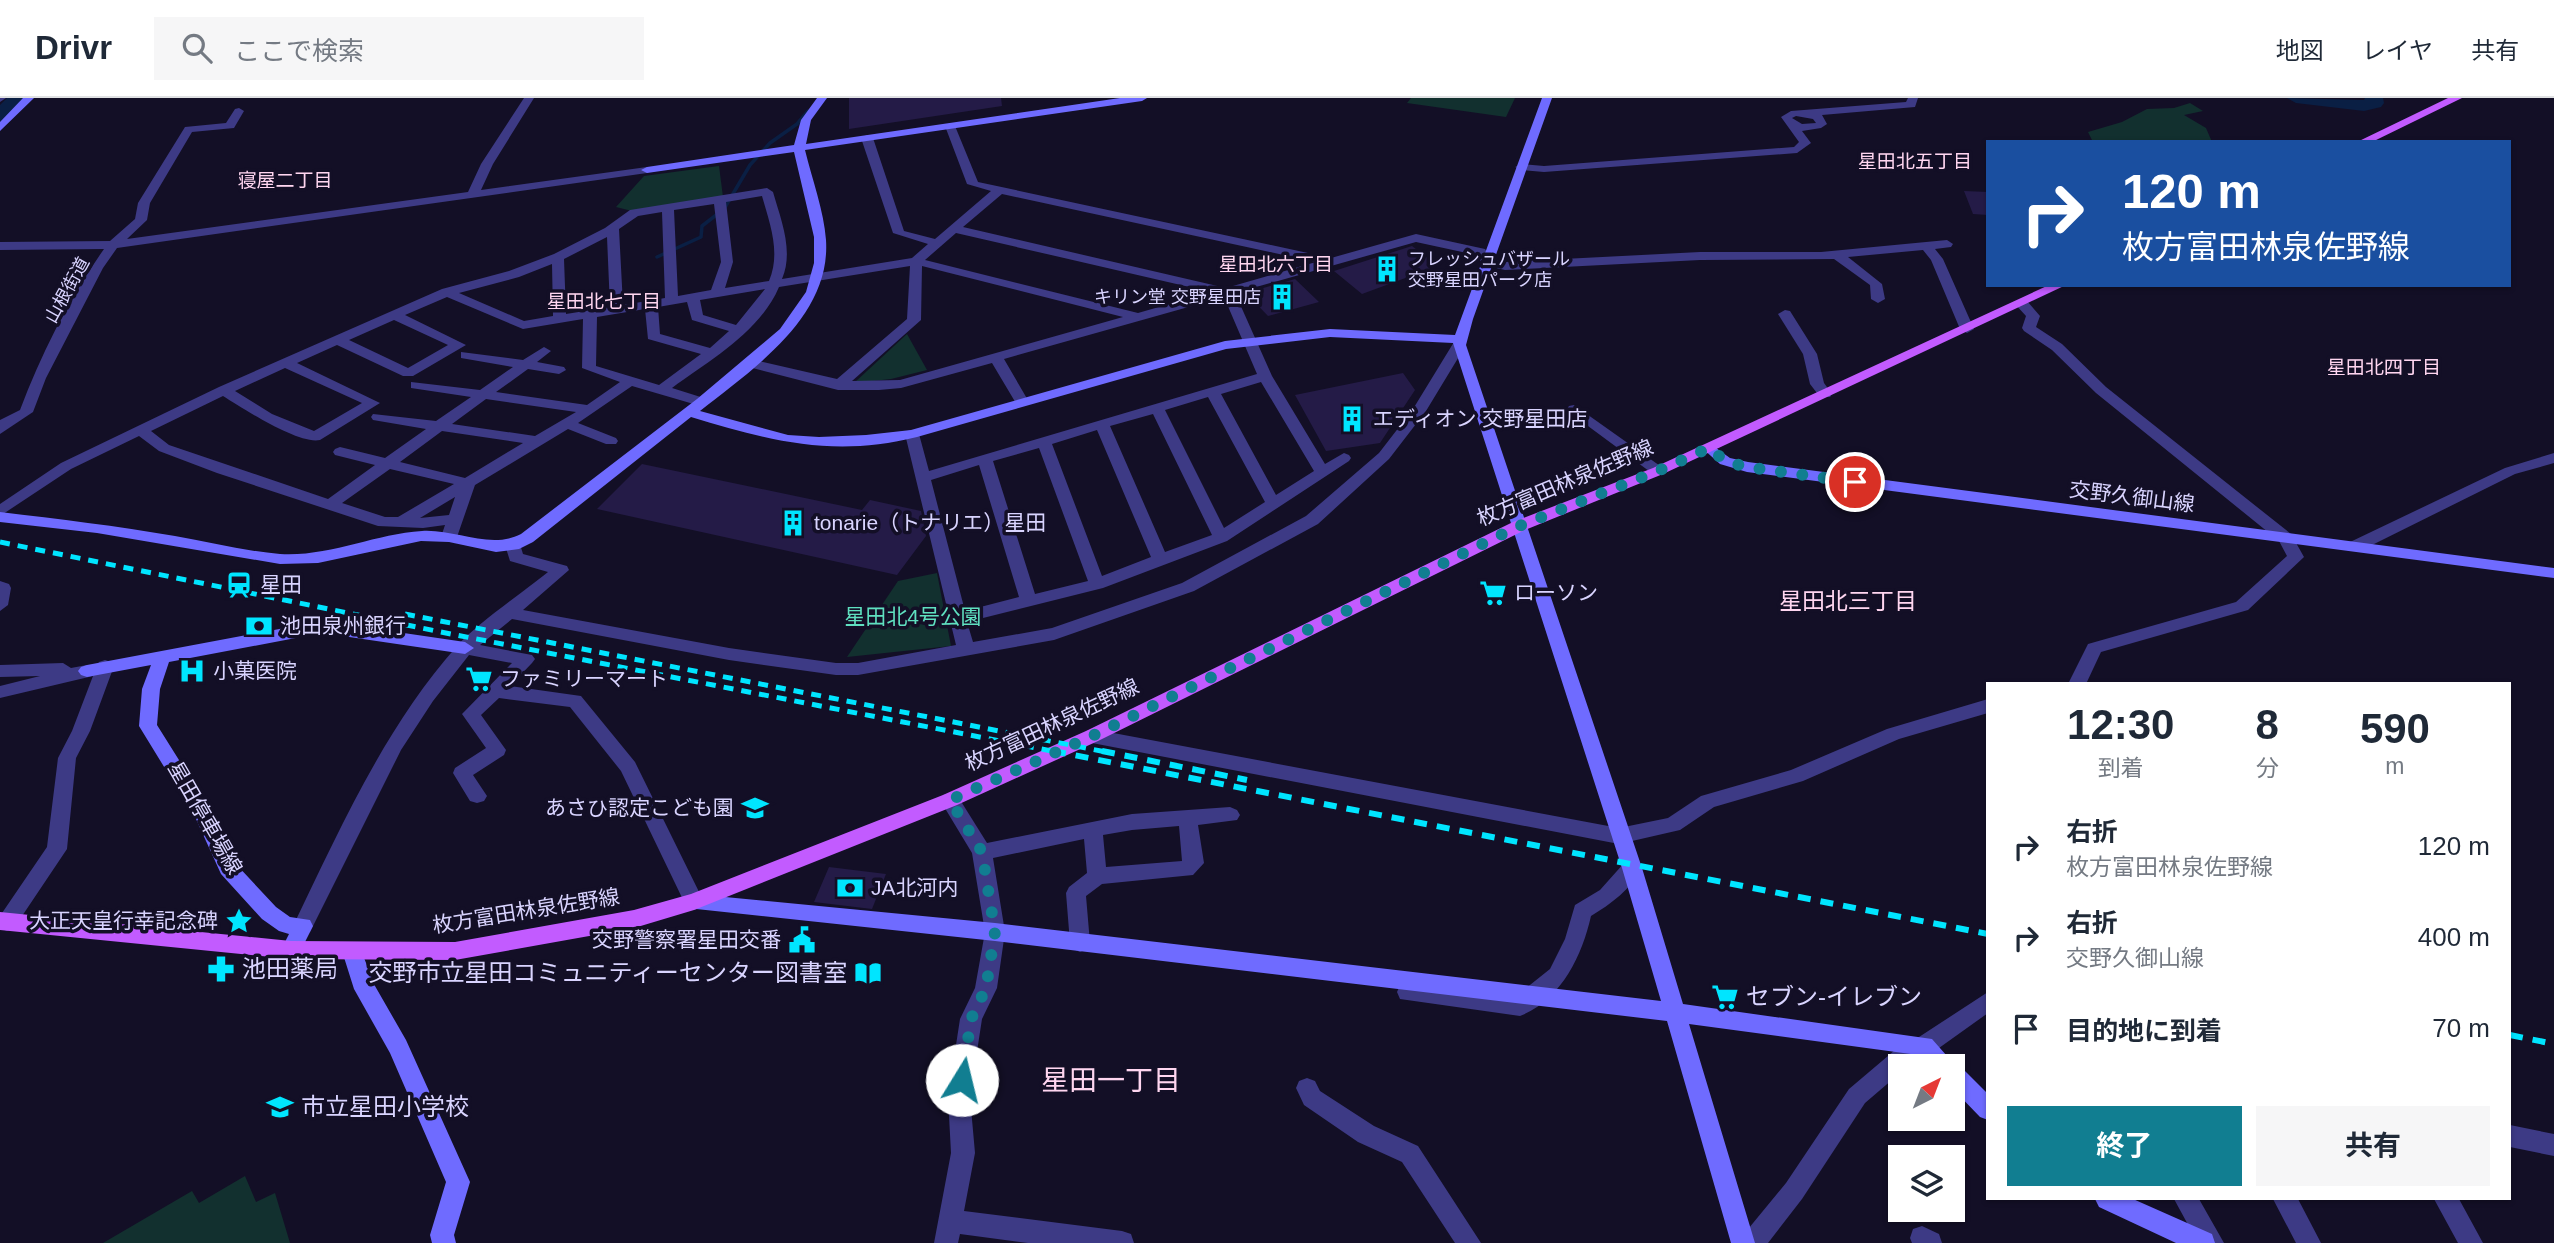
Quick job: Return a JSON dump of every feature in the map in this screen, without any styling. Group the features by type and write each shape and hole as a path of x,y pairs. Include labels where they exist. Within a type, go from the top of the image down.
{"main road":[{"path":"2366,140 2457,98"},
{"name":"枚方富田林泉佐野線","path":"2,925 291,950 455,951 634,919 694,902 950,800 1092,736 1519,526 1658,471 2056,287"}],"street":[{"path":"0,128 29,98"},
{"path":"487,164 493,145 520,98"},
{"path":"473,194 487,164 529,98"},
{"path":"487,164 506,145 537,98"},
{"path":"0,517 97,528 279,559 318,558 421,536 449,537 496,547 513,545 527,538 750,363 785,332 812,292 820,263 820,237 799,148 806,120 822,98"},
{"path":"0,246 113,245 1142,98"},
{"path":"510,613 729,654 836,669 858,669 1054,635 1188,587 1311,520 1384,456 1419,411 1460,342 1547,98"},
{"path":"1521,167 1544,169 1797,150 1805,143 1787,120 1788,115 1911,105 1913,98"},
{"name":"山根街道","path":"0,430 4,424 26,412 39,378 97,268 113,245 141,220 144,203 189,129 230,126 239,111"},
{"path":"1793,125 1810,128 1822,124 1817,116 1806,113"},
{"path":"950,125 973,184 1336,263"},
{"path":"867,138 899,233 937,243"},
{"path":"838,386 914,320 916,261 1000,190"},
{"path":"0,511 66,466 224,390 447,292 514,274 558,257 613,228 634,213 767,192 781,251 777,283 739,330 662,389"},
{"path":"717,293 727,262 720,200"},
{"path":"668,208 672,301"},
{"path":"613,228 617,310"},
{"path":"954,229 1228,292"},
{"path":"750,363 838,386 864,388 901,384 1336,263 1416,238 1481,253 1487,262 1505,266 1700,256 1837,255 1947,244"},
{"path":"1926,246 1937,259 1967,329"},
{"path":"1837,255 1876,284 1878,299"},
{"path":"558,257 560,319"},
{"path":"447,292 523,325 916,261 1141,317"},
{"path":"1228,292 1265,376 1322,472"},
{"path":"693,297 696,317 739,330"},
{"path":"651,304 653,336 710,352"},
{"path":"2022,304 2033,316 2029,328 2057,347 2101,390 2285,538 2296,557 2242,606 2094,648 2073,682"},
{"path":"590,314 589,368 702,402"},
{"path":"1785,314 1810,354 1817,384 1825,394"},
{"path":"337,340 408,373 459,345 393,316"},
{"path":"689,412 787,439 834,442 912,434 1186,355 1248,341 1330,333 1460,342"},
{"path":"1460,342 1619,836 1632,868 1743,1243"},
{"path":"331,504 544,351"},
{"path":"467,355 559,370"},
{"path":"996,358 1022,402"},
{"path":"224,390 267,417 315,437 373,403 285,363"},
{"path":"923,477 1265,376"},
{"path":"402,522 590,410 631,380"},
{"path":"416,385 590,410"},
{"path":"1212,391 1274,505"},
{"path":"1157,408 1221,537"},
{"path":"1574,409 1658,471"},
{"path":"378,417 537,442"},
{"path":"567,424 611,441"},
{"path":"1102,424 1161,561"},
{"path":"140,430 164,447 222,470 384,522 454,519"},
{"path":"912,434 966,650"},
{"path":"1044,441 1097,584"},
{"name":"交野久御山線","path":"1709,448 1725,461 1747,467 2554,573"},
{"path":"340,452 468,483"},
{"path":"959,618 1097,584 1221,537 1344,458"},
{"path":"2354,547 2510,471 2554,458"},
{"path":"985,459 1029,602"},
{"path":"449,537 468,483"},
{"path":"291,950 393,747 427,696 465,648 561,570 516,557 513,545"},
{"path":"0,587 3,588 0,605"},
{"path":"0,692 96,668 322,627 526,659 471,714 497,750 462,774 477,796"},
{"name":"星田停車場線","path":"162,658 151,689 148,726 204,816 229,868 269,913 286,925 303,926"},
{"path":"0,671 96,668"},
{"path":"2,925 57,849 67,758 81,731 96,668"},
{"path":"495,691 575,701 628,766 694,902 995,932 1676,1013 1920,1046 1930,1054"},
{"path":"1092,736 1619,836 1674,825 1708,801 1796,776 1893,734 1986,707"},
{"path":"950,800 982,852 995,932 986,988 971,1019 959,1097 963,1153 948,1232 1122,1243"},
{"path":"982,852 1093,830 1187,817 1230,815"},
{"path":"1080,943 1076,893 1097,876 1186,869 1194,863 1187,817"},
{"path":"1093,830 1097,876"},
{"path":"1408,992 1520,1006 1557,976 1575,940 1582,911 1607,896 1632,868"},
{"path":"352,951 365,989 398,1047 458,1182 442,1235 444,1243"},
{"path":"1753,1243 1794,1191 1857,1097 1920,1046 1986,1002"},
{"path":"1965,1086 1986,1107"},
{"path":"1307,1088 1312,1098 1366,1134 1410,1154 1469,1243"},
{"path":"2511,1136 2554,1145"},
{"path":"2109,1200 2203,1243"},
{"path":"2187,1200 2212,1243"},
{"path":"2286,1200 2308,1243"},
{"path":"2447,1200 2471,1243"}],"green space":[{"path":"1411,98 1515,98 1506,117 1407,103"},
{"path":"2190,103 2203,111 2184,115 2206,128 2211,140 2092,140 2088,132 2122,122 2147,109 2174,108"},
{"path":"719,166 723,197 632,211 616,207 644,176"},
{"path":"907,334 927,370 891,379 854,383"},
{"name":"星田北4号公園","path":"937,573 951,646 847,657 898,581"},
{"path":"245,1176 256,1202 275,1193 290,1243 103,1243 192,1191 199,1203"}],"building":[{"path":"849,98 1001,98 1002,106 849,129"},
{"path":"1964,191 1986,192 1986,215 1973,214"},
{"name":"フレッシュバザール 交野星田パーク店","path":"1412,246 1438,266 1362,294 1334,271"},
{"name":"キリン堂 交野星田店","path":"1295,279 1319,302 1268,316 1246,293"},
{"name":"エディオン 交野星田店","path":"1403,373 1415,390 1380,443 1326,451 1295,395"},
{"name":"tonarie（トナリエ）星田","path":"642,464 862,510 870,500 921,511 926,536 897,575 597,509"},
{"name":"JA北河内","path":"829,867 886,874 872,909 814,902"}],"waterway":[{"path":"0,116 17,98"},
{"path":"2296,98 2364,106 2375,103 2374,98"},
{"path":"657,257 701,237 702,226 724,209 750,165 770,143 797,124 808,111"}],"railway":[{"path":"0,542 451,634 1062,753"},
{"path":"405,614 1111,753"},
{"path":"1053,751 1986,934"},
{"path":"1102,751 1247,780"},
{"path":"2511,1035 2554,1044"}],"place":[{"name":"フレッシュバザール 交野星田パーク店","path":"1387,269"},
{"name":"キリン堂 交野星田店","path":"1282,297"},
{"name":"エディオン 交野星田店","path":"1352,419"},
{"name":"tonarie（トナリエ）星田","path":"793,523"},
{"name":"星田","path":"239,585"},
{"name":"ローソン","path":"1493,593"},
{"name":"池田泉州銀行","path":"259,626"},
{"name":"小菓医院","path":"192,671"},
{"name":"ファミリーマート","path":"479,679"},
{"name":"あさひ認定こども園","path":"755,808"},
{"name":"JA北河内","path":"850,888"},
{"name":"大正天皇行幸記念碑","path":"239,921"},
{"name":"交野警察署星田交番","path":"802,940"},
{"name":"池田薬局","path":"221,969"},
{"name":"交野市立星田コミュニティーセンター図書室","path":"868,973"},
{"name":"セブン-イレブン","path":"1725,997"},
{"name":"市立星田小学校","path":"280,1107"}],"district":[{"name":"星田北五丁目","path":"1915,161"},
{"name":"寝屋二丁目","path":"285,180"},
{"name":"星田北六丁目","path":"1276,264"},
{"name":"星田北七丁目","path":"604,301"},
{"name":"星田北四丁目","path":"2384,367"},
{"name":"星田北三丁目","path":"1848,601"},
{"name":"星田一丁目","path":"1111,1080"}],"route":[{"path":"962,1080 971,1019 986,988 995,932 982,852 950,800 1092,736 1519,526 1709,448 1725,461 1747,467 1855,482"}]}
